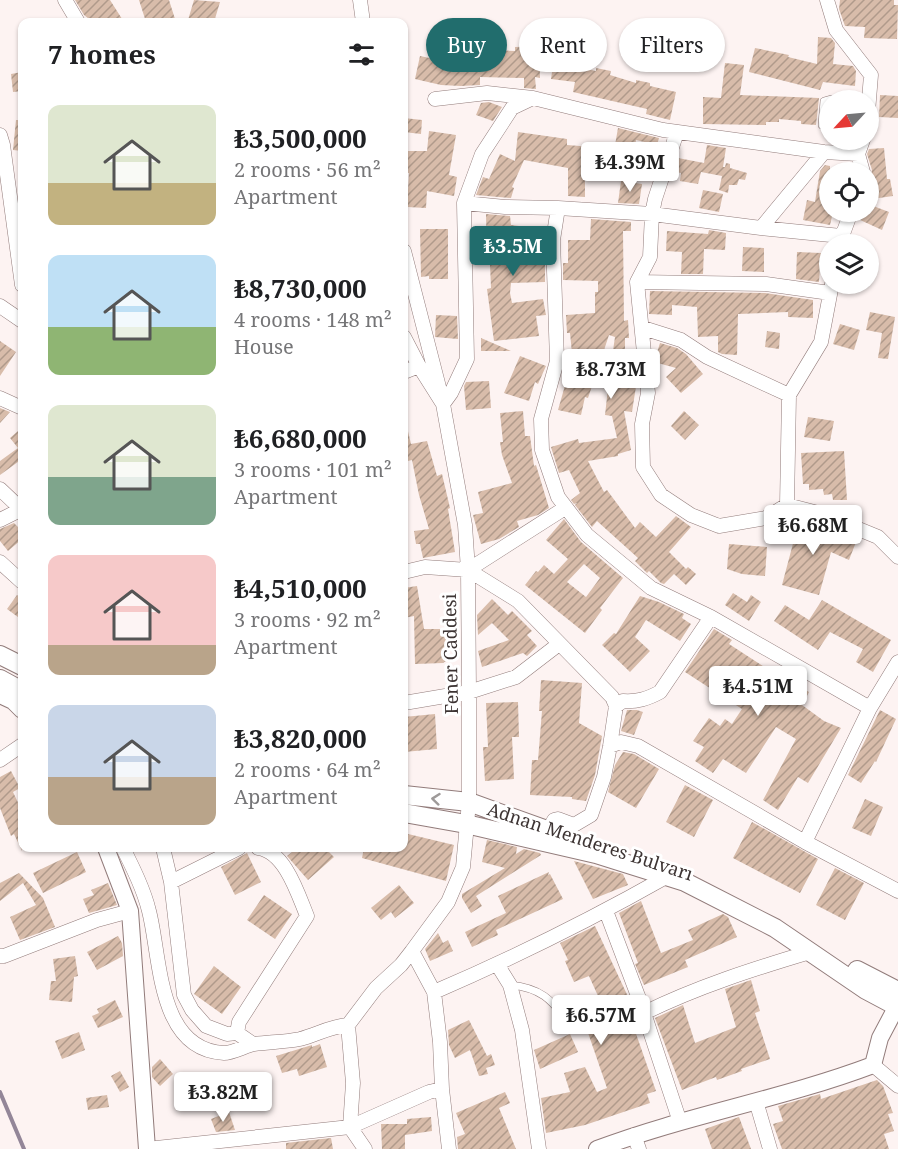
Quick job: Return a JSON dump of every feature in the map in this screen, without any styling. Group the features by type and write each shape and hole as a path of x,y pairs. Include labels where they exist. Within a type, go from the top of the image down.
{"main road":[{"path":"0,655 18,664"},
{"path":"0,679 16,701"},
{"name":"Adnan Menderes Bulvarı","path":"408,795 469,802 597,848 688,872 779,922 873,980 898,1002"},
{"name":"Adnan Menderes Bulvarı","path":"408,814 466,824 596,854 685,882 775,928 810,952 898,1002"}],"street":[{"path":"65,0 76,18"},
{"path":"360,0 362,18"},
{"path":"827,0 836,30 871,75 870,90"},
{"path":"435,99 487,93 533,98 677,132 824,152 858,154"},
{"path":"443,404 451,393 467,359 464,203 482,154 512,108 533,98"},
{"path":"677,132 652,214 650,257 638,282 648,393 642,424 643,467 661,495 691,515 718,526 766,518 787,506 822,514 878,537 898,557"},
{"path":"0,135 18,256"},
{"path":"859,150 860,162"},
{"path":"761,228 824,152"},
{"path":"464,203 652,214 819,237"},
{"path":"558,208 554,240 557,361 542,419 542,450 558,497 587,536 651,588 711,618 870,708"},
{"path":"408,267 443,404 465,525 468,570"},
{"path":"638,282 819,287"},
{"path":"787,506 789,395 821,342 830,294"},
{"path":"0,306 18,318"},
{"path":"643,327 681,340 707,357 789,395"},
{"path":"408,345 443,404"},
{"path":"408,370 419,366"},
{"path":"0,398 18,406"},
{"path":"0,489 18,505"},
{"path":"468,570 565,508"},
{"path":"0,520 18,511"},
{"path":"0,562 18,578"},
{"name":"Fener Caddesi","path":"348,1024 376,988 412,951 448,902 463,867 469,802 468,570 425,567 408,571"},
{"path":"468,570 518,601 612,697 616,706 604,777 591,815 574,825 558,819 554,820 549,830"},
{"path":"616,706 623,701 634,702 648,699 660,692 711,618"},
{"path":"408,702 469,692 516,677 559,644"},
{"path":"805,842 870,708 898,663"},
{"path":"610,746 621,742 638,746 663,763 898,891"},
{"path":"0,760 18,748"},
{"path":"108,852 130,910 147,1149 350,1126 429,1092 442,1089"},
{"path":"125,852 149,911 159,974 178,1028 200,1047 225,1053 253,1044 300,1039 348,1024 353,1083 350,1126 364,1149"},
{"path":"164,852 171,882 184,995 192,1010 206,1026 227,1034 237,1033 253,1044"},
{"path":"171,882 231,852"},
{"path":"237,1033 239,1022 307,916 294,882 276,855 271,852"},
{"path":"434,992 606,911 666,877"},
{"path":"0,956 130,910"},
{"path":"606,911 646,1012 644,1013 680,1122"},
{"path":"412,951 434,992 449,1149"},
{"path":"644,1013 672,999 744,971 810,952"},
{"path":"497,964 510,985 522,1030 539,1149"},
{"path":"873,1065 880,1038 898,1002"},
{"path":"873,1065 898,1086"},
{"path":"597,1149 637,1142 680,1122 828,1082 873,1065"},
{"path":"756,1101 770,1149"}],"lane":[{"path":"510,985 528,987 549,998 570,1023"}],"building":[{"path":"75,0 110,0 121,18 88,18"},
{"path":"139,0 169,0 175,18 145,18"},
{"path":"194,0 220,2 215,18 189,18"},
{"path":"840,0 894,0 894,5 898,5 897,39 864,38 865,27 845,26 839,9"},
{"path":"818,37 831,38 835,43 833,64 853,66 856,71 855,86 823,82 820,90 749,72 755,48 817,64"},
{"path":"515,47 519,47 519,72 540,72 540,78 535,77 536,89 524,88 524,78 480,77 480,85 461,86 441,85 415,79 420,56 426,57 426,72 507,72 507,51 515,51"},
{"path":"725,63 744,65 740,95 819,98 816,125 779,119 779,122 766,122 766,125 703,124 703,97 721,98"},
{"path":"607,70 611,71 610,75 636,83 636,80 650,83 650,86 676,92 670,120 646,114 647,109 573,92 575,82 551,79 552,72"},
{"path":"18,73 18,91 13,92 11,74"},
{"path":"880,95 898,96 898,118 879,117"},
{"path":"489,102 502,107 493,121 476,115 481,103"},
{"path":"408,118 422,120 421,134 408,132"},
{"path":"16,120 18,120 18,151 13,150"},
{"path":"618,128 659,138 657,145 636,140 634,154 614,151"},
{"path":"429,131 456,135 449,175 457,177 454,196 427,191 426,208 408,207 408,151 427,151"},
{"path":"518,132 567,139 567,145 606,148 604,163 600,163 600,171 585,170 585,197 568,196 568,168 524,160 512,187 514,188 511,198 476,195 483,177 489,179 500,154 515,161"},
{"path":"707,145 726,148 723,167 726,163 730,164 730,168 747,173 745,180 739,179 737,185 729,185 728,193 719,190 722,176 701,172 698,184 680,181 681,173 675,172 678,158 704,163"},
{"path":"884,148 887,179 890,179 893,196 879,198 879,162 870,162 867,154 869,150"},
{"path":"819,177 819,222 831,222 830,225 803,220 807,200 815,202"},
{"path":"621,181 642,184 639,204 618,203"},
{"path":"703,190 723,194 719,212 699,208"},
{"path":"879,208 889,212 882,230 865,222 879,222"},
{"path":"486,214 510,216 511,225 543,229 539,262 545,262 545,282 511,283 510,293 512,303 543,299 546,315 536,316 539,336 494,341 487,289 491,288 490,264 487,264"},
{"path":"591,219 631,222 631,231 623,231 624,321 628,320 629,338 625,338 625,360 636,360 637,380 632,412 624,411 631,450 618,454 618,456 588,461 604,492 607,490 635,528 640,522 656,537 676,516 691,527 669,552 686,569 688,567 696,574 686,585 674,574 664,584 661,583 649,571 647,573 635,561 638,558 597,521 592,527 575,505 577,503 574,504 571,500 580,493 569,470 559,473 551,447 578,439 579,443 617,438 612,416 605,415 608,388 611,389 610,371 615,337 609,335 604,350 572,353 570,333 567,333 566,315 595,313 595,292 598,292 598,281 563,280 563,263 568,263 568,240 590,240"},
{"path":"420,229 448,229 448,279 421,277"},
{"path":"709,230 726,233 725,250 704,249 703,274 681,274 682,252 666,251 667,231 708,234"},
{"path":"743,247 764,248 764,272 742,271"},
{"path":"797,252 819,253 819,282 796,279"},
{"path":"650,291 765,293 813,300 813,318 788,317 788,312 738,314 737,355 722,354 718,352 718,336 698,337 697,307 672,305 672,315 649,314"},
{"path":"870,312 895,317 888,359 878,358 882,333 866,330"},
{"path":"436,315 457,316 458,339 435,337"},
{"path":"840,324 860,330 854,350 833,344"},
{"path":"767,331 780,333 779,349 765,347"},
{"path":"481,338 511,351 481,351"},
{"path":"0,341 16,352 0,376"},
{"path":"660,343 677,348 686,354 703,374 681,393 666,377 676,368 654,362"},
{"path":"520,356 546,366 538,384 535,382 529,401 504,393"},
{"path":"568,375 593,383 588,398 585,397 581,415 558,410"},
{"path":"489,381 491,408 466,410 464,386 466,382"},
{"path":"0,408 10,412 0,423"},
{"path":"523,411 525,436 530,436 534,466 536,465 549,508 538,515 517,521 519,527 499,539 481,544 473,515 483,513 478,492 512,483 502,455 500,413"},
{"path":"684,411 699,425 685,440 671,426"},
{"path":"808,417 834,421 830,441 804,437"},
{"path":"18,431 18,448 10,438"},
{"path":"408,431 411,444 427,441 437,476 442,474 450,508 448,509 455,552 423,558 420,544 416,544 414,531 429,529 412,460 408,461"},
{"path":"18,448 18,462 0,475 0,461"},
{"path":"844,451 847,500 833,500 832,494 824,495 823,489 809,490 809,484 803,484 801,453"},
{"path":"799,517 856,542 849,560 831,552 819,595 782,585 795,536 791,535"},
{"path":"564,519 581,542 623,578 600,608 602,610 585,633 525,585 544,565 554,574 568,559 546,540","holes":["584,564 600,578 586,597 567,582"]},
{"path":"14,523 18,527 18,542 8,551 0,541 0,529"},
{"path":"729,544 767,547 765,576 742,574 727,569"},
{"path":"417,586 424,629 448,629 449,659 443,663 415,664 414,616 408,617 408,587"},
{"path":"733,593 747,602 751,595 761,602 749,621 725,605"},
{"path":"17,595 18,617 7,609"},
{"path":"640,596 684,614 682,618 691,624 680,641 646,620 635,637 650,651 630,672 602,645 614,633 616,634"},
{"path":"492,599 508,615 512,611 532,631 527,635 537,646 527,656 523,653 482,667 478,651 509,640 492,623 478,635 477,615"},
{"path":"822,600 891,640 873,672 856,662 863,649 830,632 818,650 774,621 785,605 809,620"},
{"path":"714,629 732,640 729,644 809,692 802,705 824,721 841,728 808,783 798,777 778,810 763,800 796,739 776,727 746,773 723,759 713,773 695,761 704,747 693,741 709,718 720,726 725,719 732,724 742,709 685,672"},
{"path":"541,680 582,683 579,723 602,736 595,775 586,801 572,799 572,797 530,795 532,760 538,760 542,711 539,711"},
{"path":"518,702 519,737 512,737 514,779 485,781 483,747 488,747 486,703"},
{"path":"627,710 643,712 634,735 621,731"},
{"path":"880,710 896,719 876,762 861,783 848,775"},
{"path":"435,714 437,749 408,752 408,717"},
{"path":"623,752 634,754 659,769 636,808 608,792 615,765"},
{"path":"11,771 18,784 18,789 13,792 18,803 18,842 14,834 11,836 0,808 0,777"},
{"path":"685,785 713,800 694,837 666,822"},
{"path":"865,799 883,807 871,836 852,828"},
{"path":"752,822 818,859 800,893 733,858"},
{"path":"408,834 454,845 446,881 362,858 363,852 408,852"},
{"path":"487,840 517,847 516,854 524,849 541,855 476,896 482,906 471,913 462,894 505,868 482,862"},
{"path":"77,852 86,872 43,893 33,873"},
{"path":"292,852 329,852 334,857 308,880 287,856"},
{"path":"247,853 261,882 235,895 221,867"},
{"path":"574,861 623,874 628,885 593,899"},
{"path":"835,868 864,883 845,920 816,905"},
{"path":"549,872 548,875 550,874 563,899 496,930 498,935 472,947 465,932 506,913 498,896"},
{"path":"19,873 43,898 55,927 20,940 10,917 36,905 23,883 0,901 0,883"},
{"path":"108,883 117,905 89,913 83,899 94,895 91,890"},
{"path":"399,885 414,903 395,918 391,912 381,920 371,908"},
{"path":"264,895 292,914 275,939 247,920"},
{"path":"641,901 661,953 693,940 688,930 723,914 728,917 737,937 685,960 688,967 644,985 619,913"},
{"path":"595,926 631,1003 626,1005 656,1091 647,1094 650,1103 585,1125 546,1133 541,1098 570,1092 564,1073 585,1067 597,1092 607,1088 585,1024 607,1016 589,976 574,982 560,943"},
{"path":"438,933 443,943 448,940 453,951 430,961 425,949"},
{"path":"118,936 122,943 123,956 97,970 87,952"},
{"path":"75,956 78,976 74,977 72,1002 49,1000 51,981 56,981 53,959"},
{"path":"214,966 241,987 222,1014 194,994"},
{"path":"751,980 760,1011 755,1013 770,1059 717,1080 716,1077 682,1090 655,1018 683,1005 695,1043 736,1027 725,989"},
{"path":"115,1000 123,1017 98,1028 92,1016 99,1013 97,1009"},
{"path":"469,1020 487,1056 491,1054 495,1065 486,1068 488,1074 479,1076 470,1050 455,1058 449,1045 448,1030"},
{"path":"79,1032 85,1050 62,1059 55,1041"},
{"path":"570,1034 578,1052 540,1069 534,1050"},
{"path":"320,1044 327,1067 299,1076 297,1069 282,1073 276,1056"},
{"path":"160,1059 173,1074 160,1086 152,1077 152,1067"},
{"path":"120,1071 129,1087 120,1092 111,1076"},
{"path":"877,1080 883,1086 893,1113 888,1114 894,1131 884,1134 889,1149 782,1149 773,1124 783,1121 778,1106 820,1094 821,1099"},
{"path":"505,1092 510,1103 499,1108 516,1149 458,1149 457,1137 465,1134 456,1113"},
{"path":"107,1095 109,1107 88,1110 86,1098"},
{"path":"229,1112 235,1130 216,1132 211,1119"},
{"path":"431,1117 432,1131 405,1135 405,1149 382,1149 381,1124 407,1124 407,1119"},
{"path":"739,1117 751,1149 712,1149 705,1129"},
{"path":"331,1138 333,1149 286,1149 286,1143"}],"waterway":[{"path":"0,1092 24,1149"}]}
